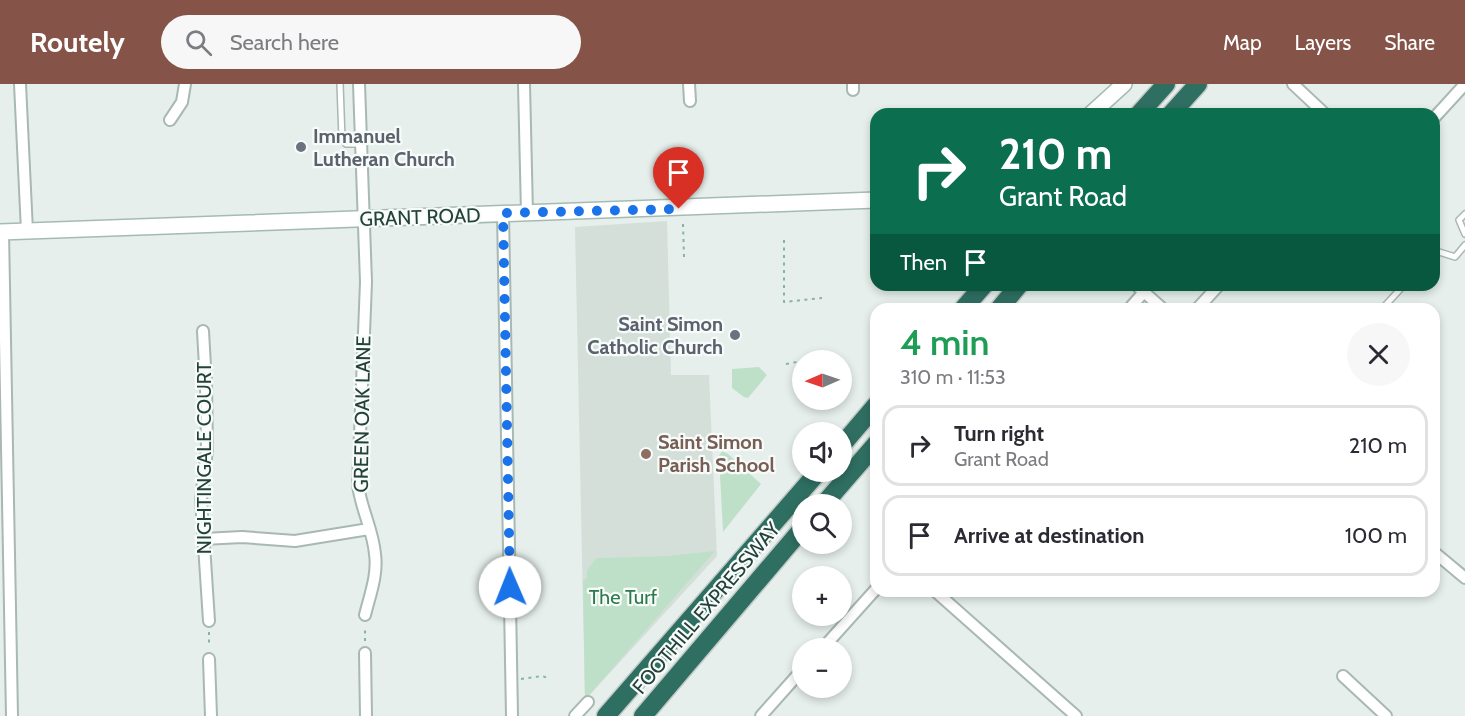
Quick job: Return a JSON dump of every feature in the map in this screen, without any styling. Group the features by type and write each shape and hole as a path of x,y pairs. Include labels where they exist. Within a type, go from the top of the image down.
{"highway":[{"path":"1144,108 1166,84"},
{"path":"1176,108 1198,84"},
{"path":"968,303 979,291"},
{"path":"1004,303 1014,291"},
{"path":"852,433 870,412"},
{"path":"833,494 870,451"},
{"name":"FOOTHILL EXPRESSWAY","path":"606,716 809,482"},
{"name":"FOOTHILL EXPRESSWAY","path":"643,716 792,541"}],"main road":[{"path":"1098,108 1124,84"},
{"name":"GRANT ROAD","path":"1,232 503,213 660,210 870,200"}],"street":[{"path":"20,84 27,231"},
{"path":"170,120 182,102 185,84"},
{"name":"GREEN OAK LANE","path":"359,84 366,282 358,485 360,502 375,552 376,568 365,615"},
{"path":"524,84 527,213"},
{"path":"689,84 690,101"},
{"path":"1293,84 1319,108"},
{"path":"1440,111 1465,84"},
{"path":"503,213 513,716"},
{"path":"1,232 12,716"},
{"path":"1142,291 1156,303"},
{"path":"1203,303 1214,291"},
{"name":"NIGHTINGALE COURT","path":"203,331 207,384 207,450 201,499 209,621"},
{"path":"203,539 242,537 295,541 369,529"},
{"path":"1440,557 1465,578"},
{"path":"832,638 870,596"},
{"path":"942,597 1076,716"},
{"path":"365,653 366,716"},
{"path":"209,659 211,716"},
{"path":"1343,676 1386,716"},
{"path":"761,716 792,681"},
{"path":"575,716 588,702"}],"lane":[{"path":"340,84 342,139 346,144 361,144"},
{"path":"1465,214 1459,220 1465,234"},
{"path":"1440,252 1455,257 1465,245"},
{"path":"1388,303 1398,291"}],"path":[{"path":"683,224 684,257"},
{"path":"784,240 784,302 822,298"},
{"path":"786,364 792,363"},
{"path":"365,615 365,653"},
{"path":"209,621 209,659"},
{"path":"512,680 542,676 548,678"}],"shaded area":[{"name":"Saint Simon Parish School","path":"667,221 671,375 709,375 717,556 585,700 575,227"}],"green space":[{"path":"759,367 767,375 748,398 732,388 732,369"},
{"path":"722,451 761,484 723,532 719,456"},
{"name":"The Turf","path":"715,551 585,700 583,581 587,578 587,570 596,558 667,556"}],"place":[{"name":"Immanuel Lutheran Church","path":"301,147"},
{"name":"Saint Simon Catholic Church","path":"735,335"},
{"name":"Saint Simon Parish School","path":"646,454"}],"route":[{"path":"510,587 503,213 679,209"}]}
